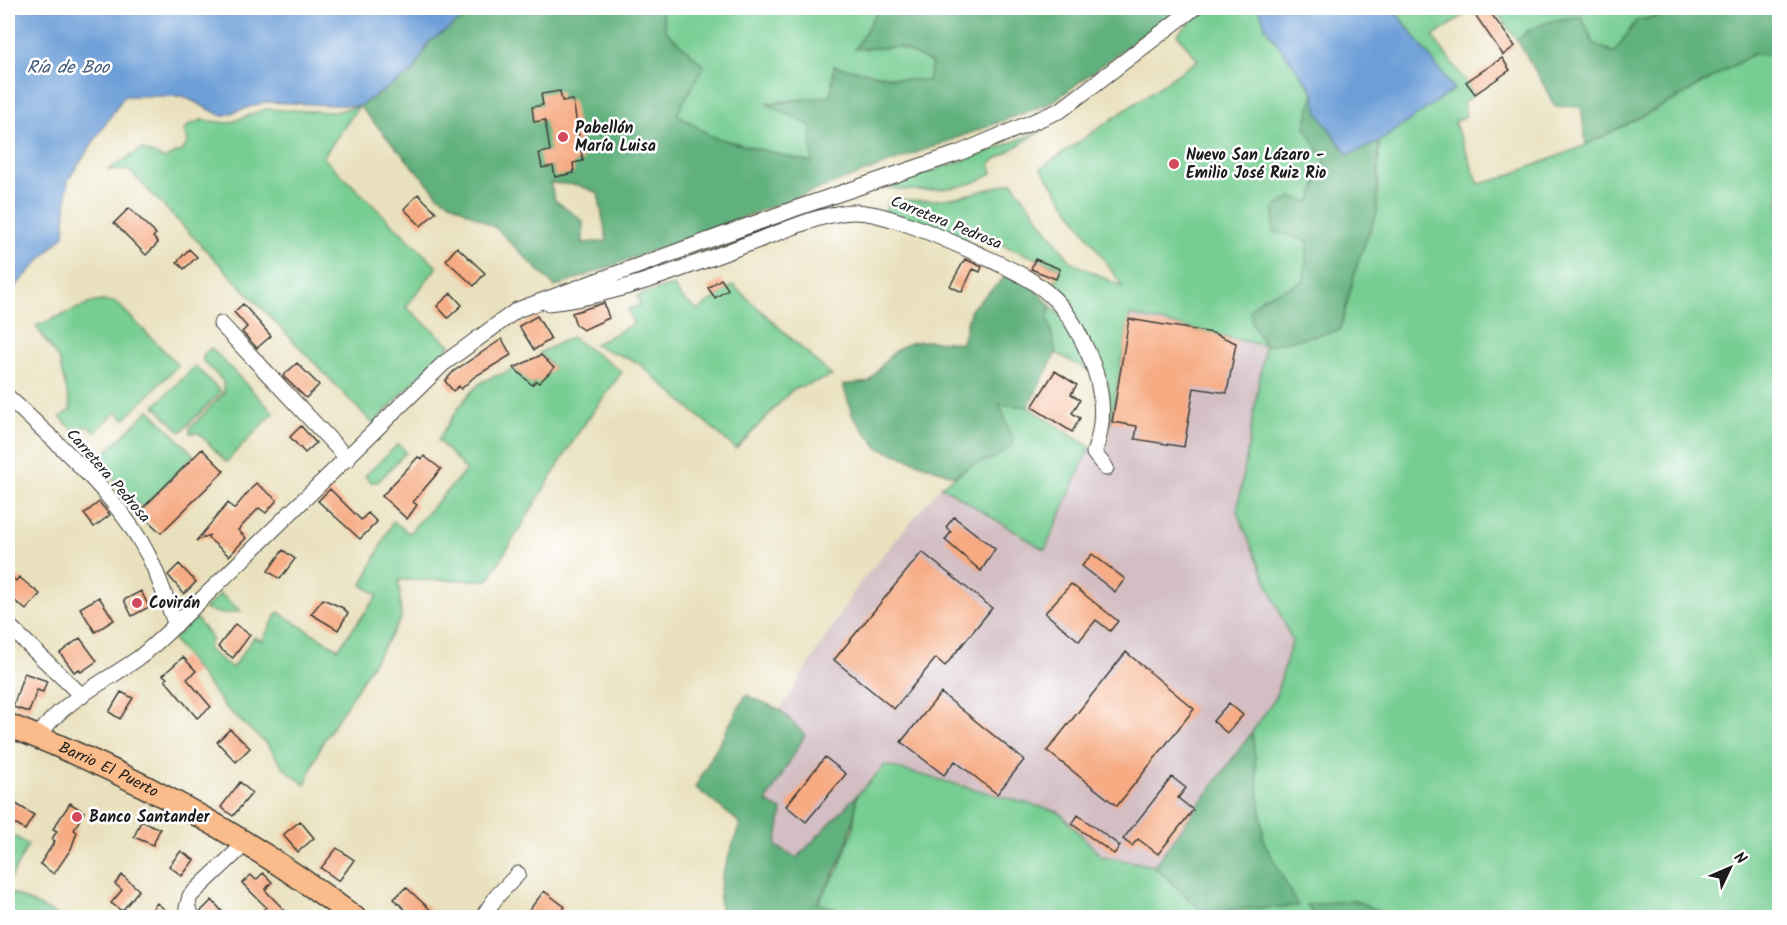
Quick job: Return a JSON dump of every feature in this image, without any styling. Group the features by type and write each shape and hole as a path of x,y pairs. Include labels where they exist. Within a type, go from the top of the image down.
{"main road":[{"name":"Barrio El Puerto","path":"8,725 157,792 248,842 301,877 355,918"}],"street":[{"name":"Carretera Pedrosa","path":"38,737 44,727 82,696 141,656 176,625 443,364 517,310 563,291 959,153 1061,110 1194,8"},
{"name":"Carretera Pedrosa","path":"533,305 573,301 685,267 826,216 853,212 878,214 966,248 1023,275 1047,291 1063,308 1084,342 1101,383 1103,415 1094,453 1106,468"},
{"path":"220,324 348,459"},
{"name":"Carretera Pedrosa","path":"8,397 65,450 129,522 148,553 176,625"},
{"path":"8,625 82,696"},
{"path":"187,914 190,896 248,842"},
{"path":"482,918 496,896 518,874"}],"shaded area":[{"path":"1130,315 1265,346 1237,512 1292,641 1275,699 1154,866 1101,856 1059,812 885,766 797,858 776,846 782,810 766,802 805,735 780,710 859,584 941,486 1045,550 1090,447 1106,449"}],"green space":[{"path":"478,8 661,8 666,31 704,66 677,114 712,137 812,163 811,126 767,104 831,96 834,66 900,79 928,81 932,63 899,47 855,49 879,8 1179,8 1051,103 555,287 496,228 439,196 359,106 413,72 429,42","holes":["550,183 578,185 598,193 607,241 583,243 583,221 555,200"]},
{"path":"661,8 879,8 855,49 899,47 933,63 928,81 900,79 834,66 831,96 768,103 811,126 813,163 712,137 676,113 704,66 666,31"},
{"path":"1208,8 1259,8 1266,28 1314,92 1305,127 1325,161 1310,203 1273,231 1308,241 1304,281 1287,290 1262,297 1252,323 1265,346 1130,315 1110,425 1108,384 1096,357 1052,290 1060,268 970,232 965,245 884,213 890,199 952,198 1012,182 1071,262 1123,287 1041,168 1198,60 1177,34"},
{"path":"1393,8 1487,8 1476,16 1471,10 1433,37 1475,94 1463,103 1466,116 1454,122 1479,184 1502,178 1586,145 1677,98 1753,54 1779,55 1779,917 1392,918 1354,900 1307,905 1316,918 850,918 845,912 817,904 838,870 853,830 857,795 885,765 1059,812 1101,856 1154,866 1202,911 1297,906 1264,842 1252,732 1275,699 1292,641 1237,512 1265,346 1340,330 1358,261 1377,212 1379,142 1454,89"},
{"path":"1494,8 1580,11 1592,8 1668,8 1663,15 1636,21 1615,53 1593,43 1590,34 1529,30 1517,40"},
{"path":"1668,8 1779,8 1779,55 1753,54 1677,98 1586,145 1581,107 1554,106 1517,40 1547,22 1582,17 1593,43 1614,53 1636,21 1662,15"},
{"path":"1314,92 1318,113 1348,155 1379,142 1377,212 1358,261 1340,330 1265,346 1252,323 1250,310 1269,295 1304,281 1308,241 1273,231 1274,208 1292,197 1310,202 1325,161 1305,127"},
{"path":"359,106 323,157 437,267 406,307 450,345 373,424 130,171 108,170 142,149 164,159 183,150 188,142 184,131 189,125 202,120 229,123 265,109 335,112"},
{"path":"1046,128 990,163 992,173 970,184 925,190 886,187 1001,147"},
{"path":"1006,276 1030,284 1050,305 1048,319 1056,353 1028,407 1000,404 1014,444 995,458 974,464 954,476 879,448 853,417 843,385 869,382 890,356 907,344 929,341 962,343 971,309"},
{"path":"673,285 682,298 698,310 733,285 832,376 792,390 736,449 637,362 594,345 633,324 628,309 640,305 637,296"},
{"path":"101,301 116,302 178,365 125,419 116,412 95,432 88,426 74,431 60,417 71,409 59,360 36,326"},
{"path":"1050,305 1071,326 1093,373 1056,353 1048,319"},
{"path":"571,337 622,372 580,430 488,580 399,580 401,619 321,745 305,785 283,767 269,746 225,707 173,639 196,618 212,639 207,649 232,668 254,637 262,641 278,612 338,649 378,595 362,585 393,521 409,533 466,470 438,440 453,416 484,381 514,368 532,385 536,381 539,382 554,368 539,353"},
{"path":"211,348 274,413 226,462 199,433 190,433 190,428 224,393 223,381 203,361 203,355"},
{"path":"195,366 221,392 181,432 155,406"},
{"path":"1000,404 1028,407 1090,447 1045,550 941,486 974,464 995,458"},
{"path":"149,410 194,455 142,508 96,462"},
{"path":"398,444 406,452 378,482 371,482 365,476"},
{"path":"220,594 241,611 223,614 204,609"},
{"path":"746,695 780,710 805,735 766,802 782,810 776,846 797,858 857,795 844,852 817,903 845,912 850,917 721,917 719,904 721,880 740,823 695,787"},
{"path":"1252,732 1264,842 1298,906 1202,911 1154,866"},
{"path":"8,832 28,845 8,883"},
{"path":"8,891 61,917 8,917"},
{"path":"1354,900 1392,917 1316,917 1307,905"}],"water":[{"name":"Ría de Boo","path":"8,8 478,8 429,42 413,72 359,106 265,102 222,116 183,96 124,96 68,180 64,235 8,294"},
{"path":"1259,8 1393,8 1454,89 1379,142 1348,155 1318,113 1314,92 1266,28"}],"building":[{"path":"1487,8 1515,46 1503,55 1476,16"},
{"path":"1502,58 1510,70 1475,94 1466,82"},
{"name":"Pabellón María Luisa","path":"560,91 562,101 573,100 583,161 573,163 574,173 555,177 553,166 542,168 539,153 550,151 545,120 534,122 532,107 543,105 541,94"},
{"path":"418,194 436,212 421,226 404,209"},
{"path":"129,208 156,234 153,237 158,243 146,255 114,223"},
{"path":"457,247 485,273 474,286 446,260"},
{"path":"189,249 197,257 184,269 177,262"},
{"path":"965,259 982,267 980,272 973,269 962,292 950,286"},
{"path":"1035,259 1060,269 1056,279 1031,269"},
{"path":"721,279 728,289 715,298 708,288"},
{"path":"451,293 462,305 448,318 437,306"},
{"path":"604,303 609,318 583,330 576,325 572,313"},
{"path":"243,304 271,336 257,348 242,332 247,327 234,312"},
{"path":"537,316 551,339 534,350 519,326"},
{"path":"1129,319 1213,333 1236,343 1227,393 1194,388 1184,447 1135,439 1137,426 1112,422"},
{"path":"502,339 511,355 474,377 461,389 459,386 453,391 445,381 454,371"},
{"path":"541,355 554,368 539,383 536,381 532,385 514,368"},
{"path":"297,363 319,385 306,398 283,376"},
{"path":"1055,371 1077,385 1071,394 1080,400 1072,413 1080,418 1072,432 1032,407"},
{"path":"301,426 316,443 305,453 290,437"},
{"path":"202,449 224,471 161,533 139,512"},
{"path":"424,456 441,469 413,502 417,505 407,519 382,496 418,457 422,459"},
{"path":"256,483 277,500 266,513 259,508 238,530 246,538 229,556 207,537 210,535 196,541 228,503 234,509"},
{"path":"330,489 361,520 368,513 377,522 360,539 318,501"},
{"path":"99,502 110,515 94,527 84,514"},
{"path":"954,517 995,549 981,571 945,540 951,532 946,527"},
{"path":"283,550 295,559 280,579 268,571"},
{"path":"922,552 992,608 945,666 936,658 894,709 834,660"},
{"path":"1092,554 1125,579 1115,592 1082,566"},
{"path":"179,564 196,582 184,594 168,575"},
{"path":"8,574 16,581 19,577 40,594 26,610 8,595"},
{"path":"1071,584 1118,621 1110,631 1096,620 1079,641 1045,613"},
{"name":"Covirán","path":"141,591 149,607 132,616 124,600"},
{"path":"99,597 114,620 95,632 80,608"},
{"path":"323,599 343,608 348,613 338,630 311,614"},
{"path":"235,624 250,635 233,658 218,647"},
{"path":"80,638 97,661 81,672 79,669 74,672 60,653"},
{"path":"1126,652 1194,709 1117,806 1047,751"},
{"path":"183,657 196,671 187,679 211,707 197,718 163,675"},
{"path":"24,673 47,681 43,692 37,690 29,712 13,707"},
{"path":"121,692 133,698 120,719 109,712"},
{"path":"941,693 1024,760 997,794 955,761 944,775 901,742"},
{"path":"1229,703 1243,715 1227,733 1213,721"},
{"path":"230,729 250,748 236,762 217,742"},
{"path":"825,757 846,774 806,822 786,806"},
{"path":"1172,777 1186,788 1178,798 1193,810 1158,854 1138,839 1132,846 1123,839"},
{"path":"240,782 252,793 233,816 221,807"},
{"path":"8,799 34,815 25,830 8,820"},
{"path":"70,803 84,812 74,830 77,832 71,849 54,874 40,864 55,841 52,839 57,831 53,829"},
{"path":"1078,815 1120,846 1114,854 1072,824"},
{"path":"141,821 160,829 153,845 134,837"},
{"path":"300,821 314,838 298,852 283,835"},
{"path":"337,848 354,860 339,881 321,868"},
{"path":"181,851 194,860 182,876 169,866"},
{"path":"263,873 272,882 265,890 292,918 256,918 266,907 242,883 251,875 256,880"},
{"path":"122,875 139,890 122,911 111,903 122,890 115,884"},
{"path":"406,887 439,918 414,918 394,899"},
{"path":"544,891 565,907 557,918 523,918"},
{"path":"212,900 228,918 204,918 201,911"},
{"path":"157,903 175,918 145,918"}],"place":[{"name":"Pabellón María Luisa","path":"563,137"},
{"name":"Nuevo San Lázaro - Emilio José Ruiz Rio","path":"1174,164"},
{"name":"Covirán","path":"137,603"},
{"name":"Banco Santander","path":"77,817"}]}
